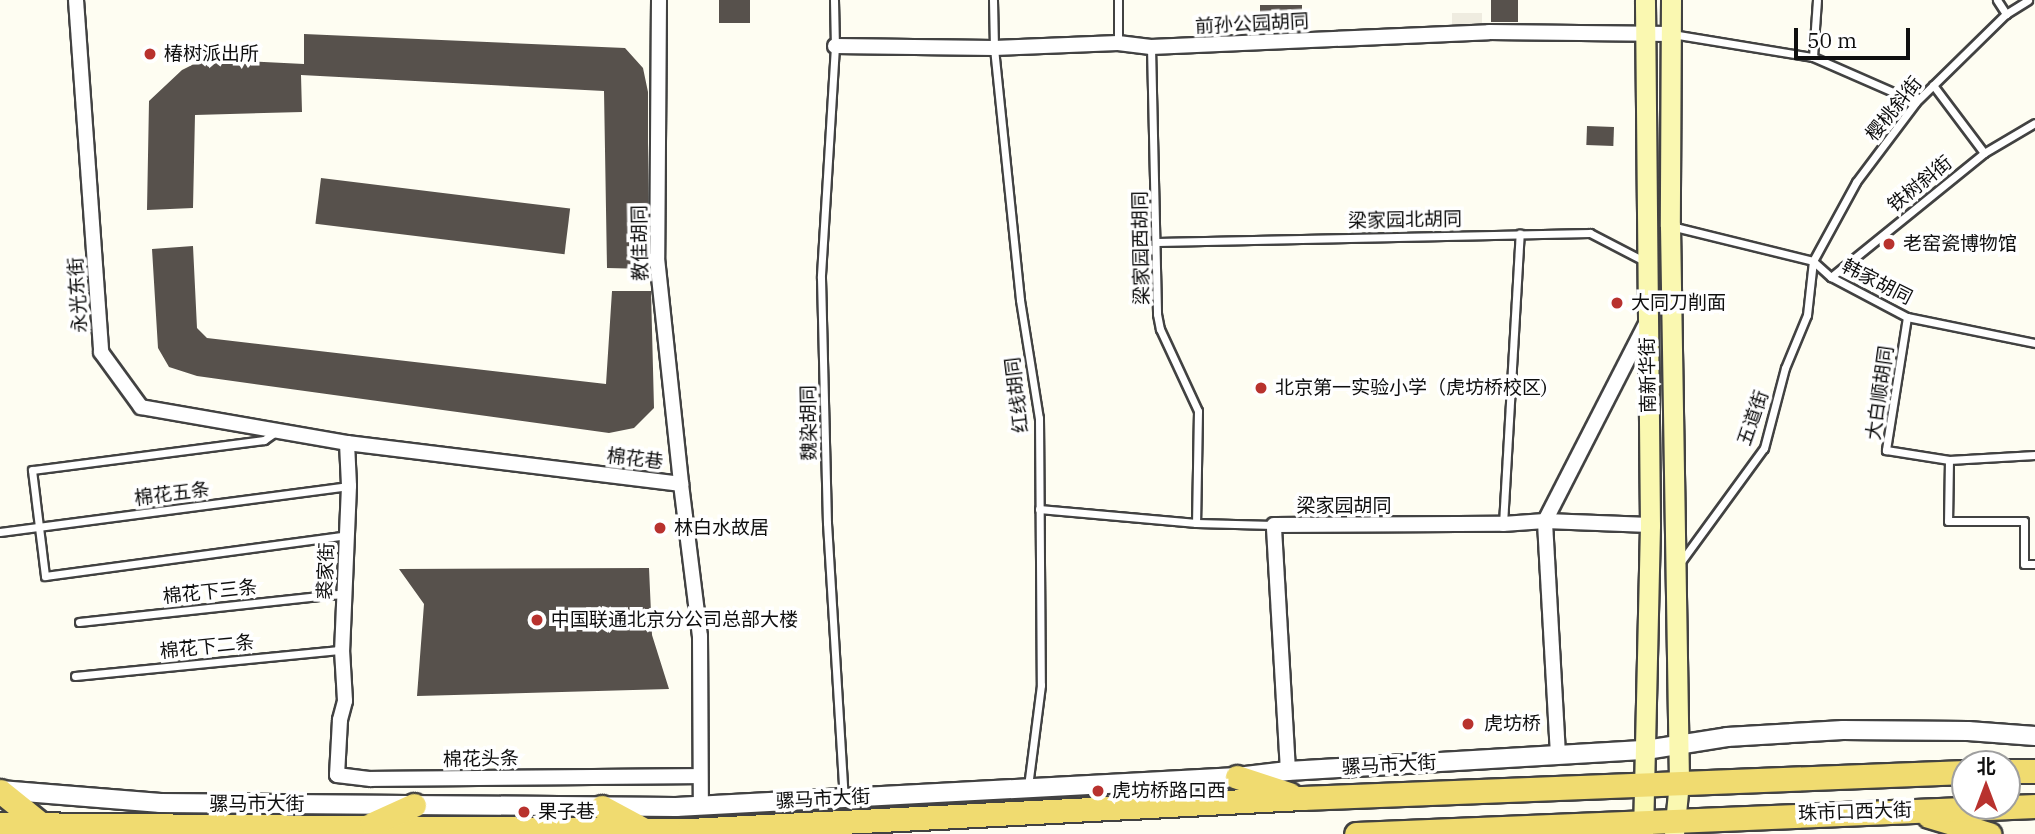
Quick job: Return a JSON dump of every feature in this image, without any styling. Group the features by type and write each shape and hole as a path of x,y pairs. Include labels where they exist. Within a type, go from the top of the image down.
{"main road":[{"name":"南新华街","path":"1643,827 1650,525 1645,0"},
{"name":"南新华街","path":"1671,0 1670,226 1678,565 1679,782 1675,827"},
{"name":"珠市口西大街","path":"1646,784 1951,772"},
{"path":"1237,777 1302,798"},
{"name":"骡马市大街","path":"0,824 644,830 822,825 1302,798 1646,784"},
{"path":"0,791 41,824"},
{"path":"366,827 414,805"},
{"name":"珠市口西大街","path":"1643,827 1909,810 2035,806"},
{"path":"602,807 644,830"},
{"path":"1909,810 1989,834"},
{"path":"1356,834 1643,827"}],"street":[{"name":"永光东街","path":"76,0 101,352 141,407 347,443"},
{"name":"教佳胡同","path":"659,0 657,258 681,484"},
{"name":"前孙公园胡同","path":"835,46 994,48 1118,43 1151,47 1489,32 1646,36 1671,34"},
{"path":"1558,755 1545,521 1647,321"},
{"name":"棉花巷","path":"347,443 681,484 700,636 701,806"},
{"name":"裘家街","path":"345,701 342,650 349,486 347,443"},
{"name":"梁家园胡同","path":"1273,526 1503,524 1545,521 1650,525"},
{"path":"1273,526 1288,771"},
{"name":"棉花头条","path":"345,701 340,720 337,775 371,779 700,776"},
{"path":"1678,745 1727,737 1843,730 1968,731 2035,736"},
{"name":"骡马市大街","path":"0,791 160,803 701,806 1237,777 1288,771 1646,750 1678,745"}],"lane":[{"name":"魏染胡同","path":"834,0 835,46 821,278 827,523 844,799"},
{"name":"红线胡同","path":"993,0 994,48 1020,300 1039,418 1041,685 1028,788"},
{"path":"1118,0 1118,43"},
{"path":"1813,57 1817,0"},
{"path":"1997,0 2007,14"},
{"name":"樱桃斜街","path":"1813,261 1856,182 1916,102 2007,14 2028,0"},
{"path":"1671,34 1813,57 1916,102"},
{"name":"梁家园西胡同","path":"1151,47 1160,329 1198,411 1196,523"},
{"path":"1933,85 1984,153"},
{"name":"铁树斜街","path":"1831,277 1984,153 2035,123"},
{"name":"韩家胡同","path":"1670,226 1813,261 1831,277 1907,317 2035,343"},
{"path":"1503,524 1520,233"},
{"name":"梁家园北胡同","path":"1157,242 1590,233 1647,262"},
{"name":"五道街","path":"1678,565 1764,448 1785,368 1807,315 1813,261"},
{"name":"大白顺胡同","path":"1907,317 1886,450 1949,460 2035,455"},
{"path":"277,430 264,440 32,470 45,576 347,535"},
{"path":"1949,460 1948,521 2024,521 2024,564 2035,564"},
{"name":"棉花五条","path":"0,532 349,486"},
{"name":"梁家园胡同","path":"1039,509 1196,523 1273,526"},
{"name":"棉花下三条","path":"79,622 344,593"},
{"name":"棉花下二条","path":"75,676 342,650"}],"shaded area":[{"path":"1452,13 1482,13 1482,28 1452,28"}],"building":[{"path":"719,0 750,0 750,23 719,23"},
{"path":"1491,0 1518,0 1518,22 1491,22"},
{"path":"1260,5 1302,5 1302,31 1260,31"},
{"path":"304,34 625,48 643,68 648,92 648,269 607,268 604,91 301,75 302,112 195,115 193,208 147,210 149,101 182,70 204,59 304,64"},
{"path":"1587,126 1614,127 1613,146 1586,145"},
{"path":"321,178 570,209 565,254 315,224"},
{"path":"193,246 197,328 207,338 606,384 612,291 651,291 654,408 634,428 609,433 197,376 169,367 158,348 152,249"},
{"name":"中国联通北京分公司总部大楼","path":"649,568 652,635 669,689 417,696 424,604 399,569"}],"place":[{"name":"椿树派出所","path":"150,54"},
{"name":"老窑瓷博物馆","path":"1889,244"},
{"name":"大同刀削面","path":"1617,303"},
{"name":"北京第一实验小学（虎坊桥校区)","path":"1261,388"},
{"name":"林白水故居","path":"660,528"},
{"name":"中国联通北京分公司总部大楼","path":"537,620"},
{"name":"虎坊桥","path":"1468,724"},
{"name":"虎坊桥路口西","path":"1098,791"},
{"name":"果子巷","path":"524,812"}]}
